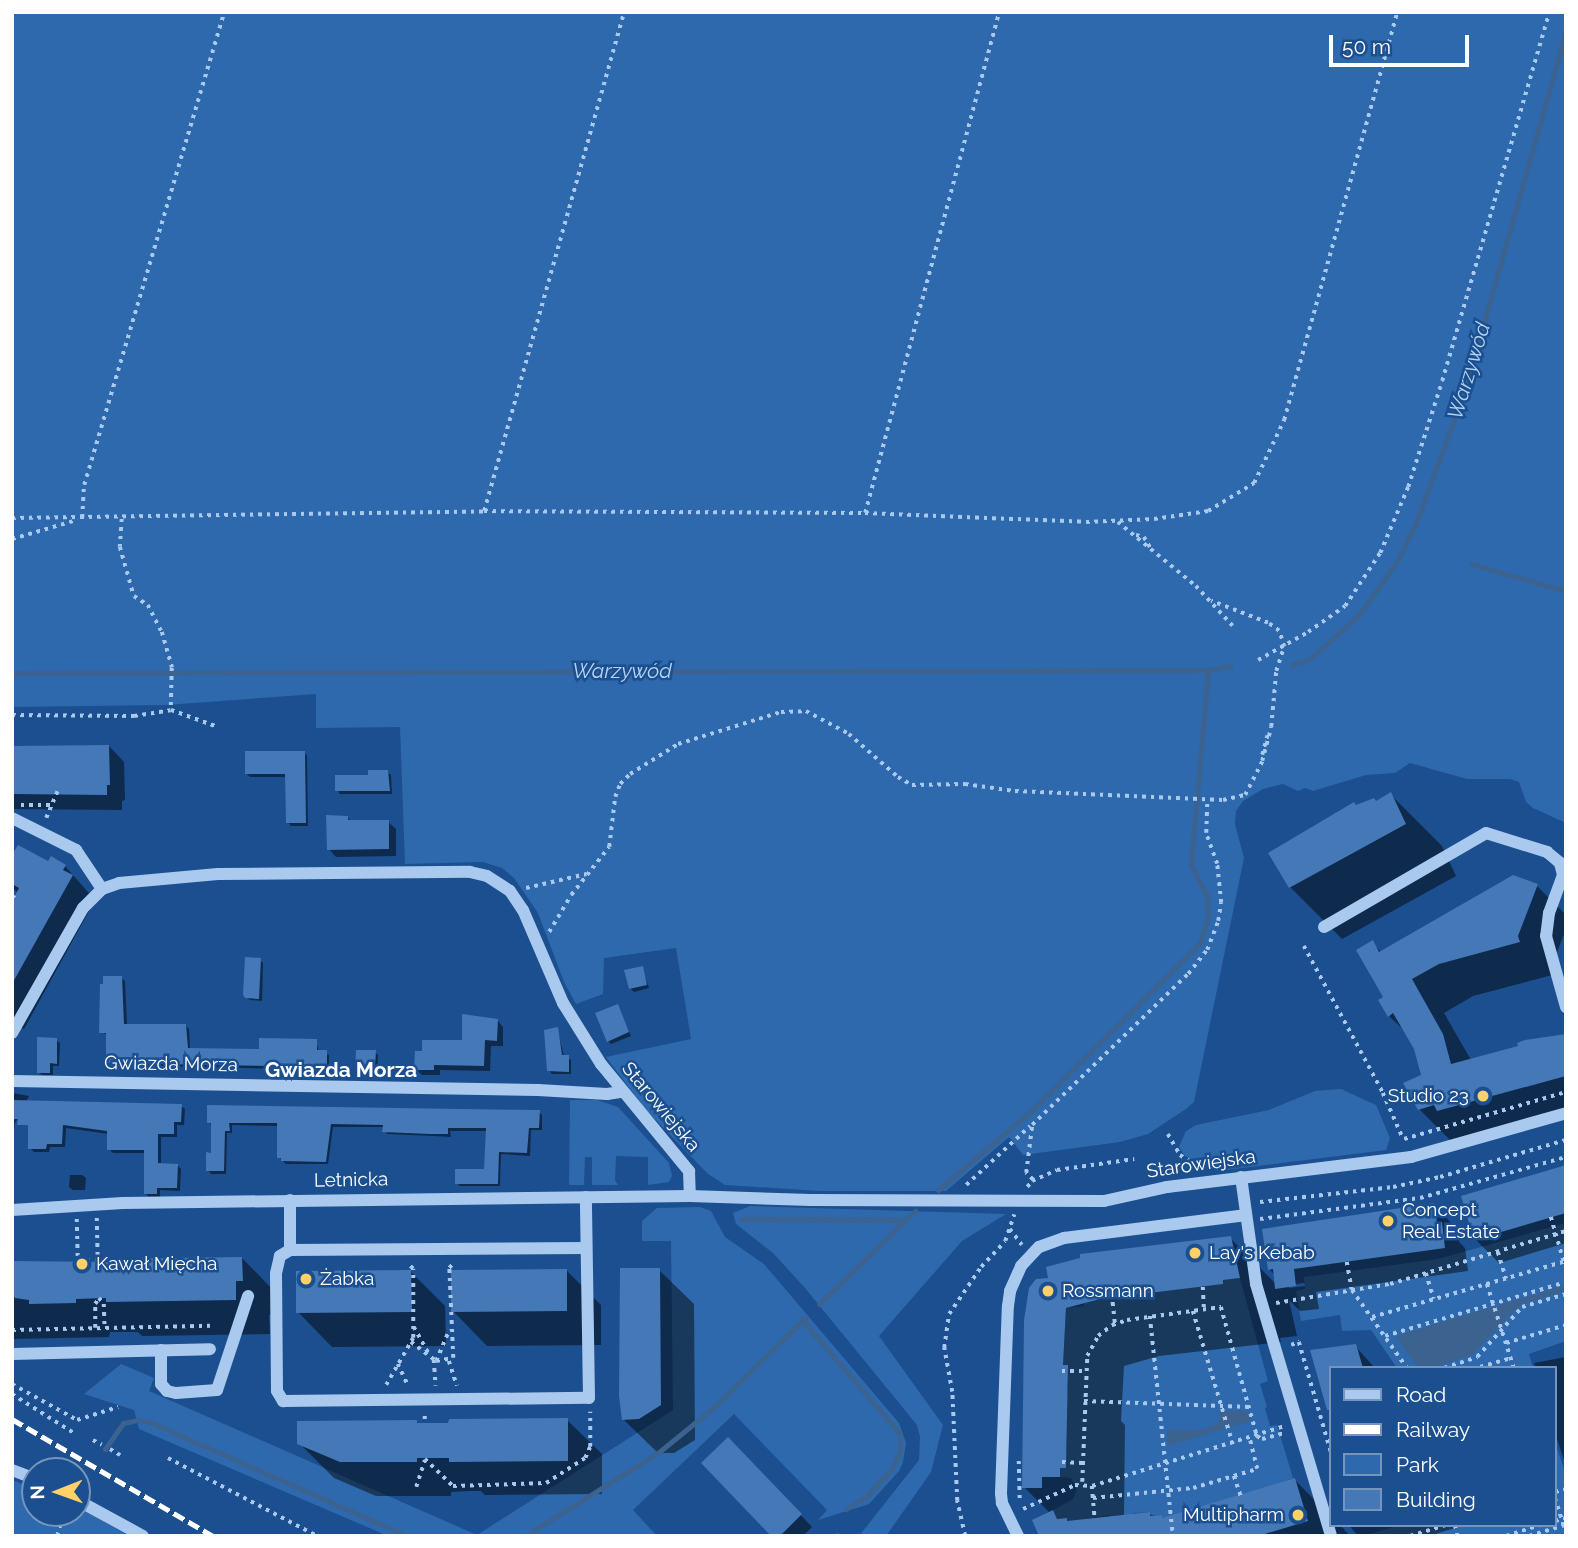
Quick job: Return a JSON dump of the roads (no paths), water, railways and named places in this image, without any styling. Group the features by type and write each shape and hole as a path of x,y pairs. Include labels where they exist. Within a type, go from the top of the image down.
{"street":[{"path":"12,818 76,850 102,889 83,908 12,1033"},
{"path":"1324,927 1486,833 1561,854 1563,876 1549,913 1546,936 1566,1007"},
{"name":"Starowiejska","path":"102,889 137,880 218,874 470,872 487,876 510,891 523,909 563,1003 622,1092 689,1171 690,1196 1104,1201 1212,1181 1411,1157 1566,1113"},
{"name":"Gwiazda Morza","path":"12,1081 525,1089 607,1094 622,1092"},
{"path":"1241,1177 1256,1284 1331,1536"},
{"name":"Letnicka","path":"12,1210 123,1203 690,1196"},
{"path":"586,1197 589,1398 287,1402 280,1399 276,1274 280,1256 290,1250 586,1248"},
{"path":"290,1200 290,1250"},
{"path":"1018,1535 1002,1503 1001,1493 1010,1291 1021,1266 1039,1247 1064,1238 1244,1213"},
{"path":"161,1350 162,1384 167,1391 176,1393 217,1390 248,1296"},
{"path":"12,1354 210,1349"},
{"path":"91,1508 143,1536"}],"waterway":[{"name":"Warzywód","path":"1292,665 1310,659 1359,615 1398,560 1416,523 1465,390 1566,30"},
{"path":"1471,564 1566,591"},
{"name":"Warzywód","path":"12,673 1208,670 1231,666"},
{"path":"938,1190 1031,1111 1200,943 1208,916 1207,896 1191,864 1208,670"},
{"path":"819,1304 915,1211"},
{"path":"741,1219 906,1220"},
{"path":"525,1536 659,1452 713,1408 806,1317"},
{"path":"802,1320 900,1434 900,1451 893,1467 867,1496 846,1509"},
{"path":"105,1449 123,1423 138,1420 150,1422 407,1536"}],"railway":[{"path":"12,1419 213,1536"}],"place":[{"name":"Studio 23","path":"1483,1096"},
{"name":"Concept Real Estate","path":"1388,1221"},
{"name":"Lay's Kebab","path":"1195,1253"},
{"name":"Kawał Mięcha","path":"82,1264"},
{"name":"Żabka","path":"306,1279"},
{"name":"Rossmann","path":"1048,1291"},
{"name":"Multipharm","path":"1298,1515"}],"district":[{"name":"Gwiazda Morza","path":"341,1070"}]}
